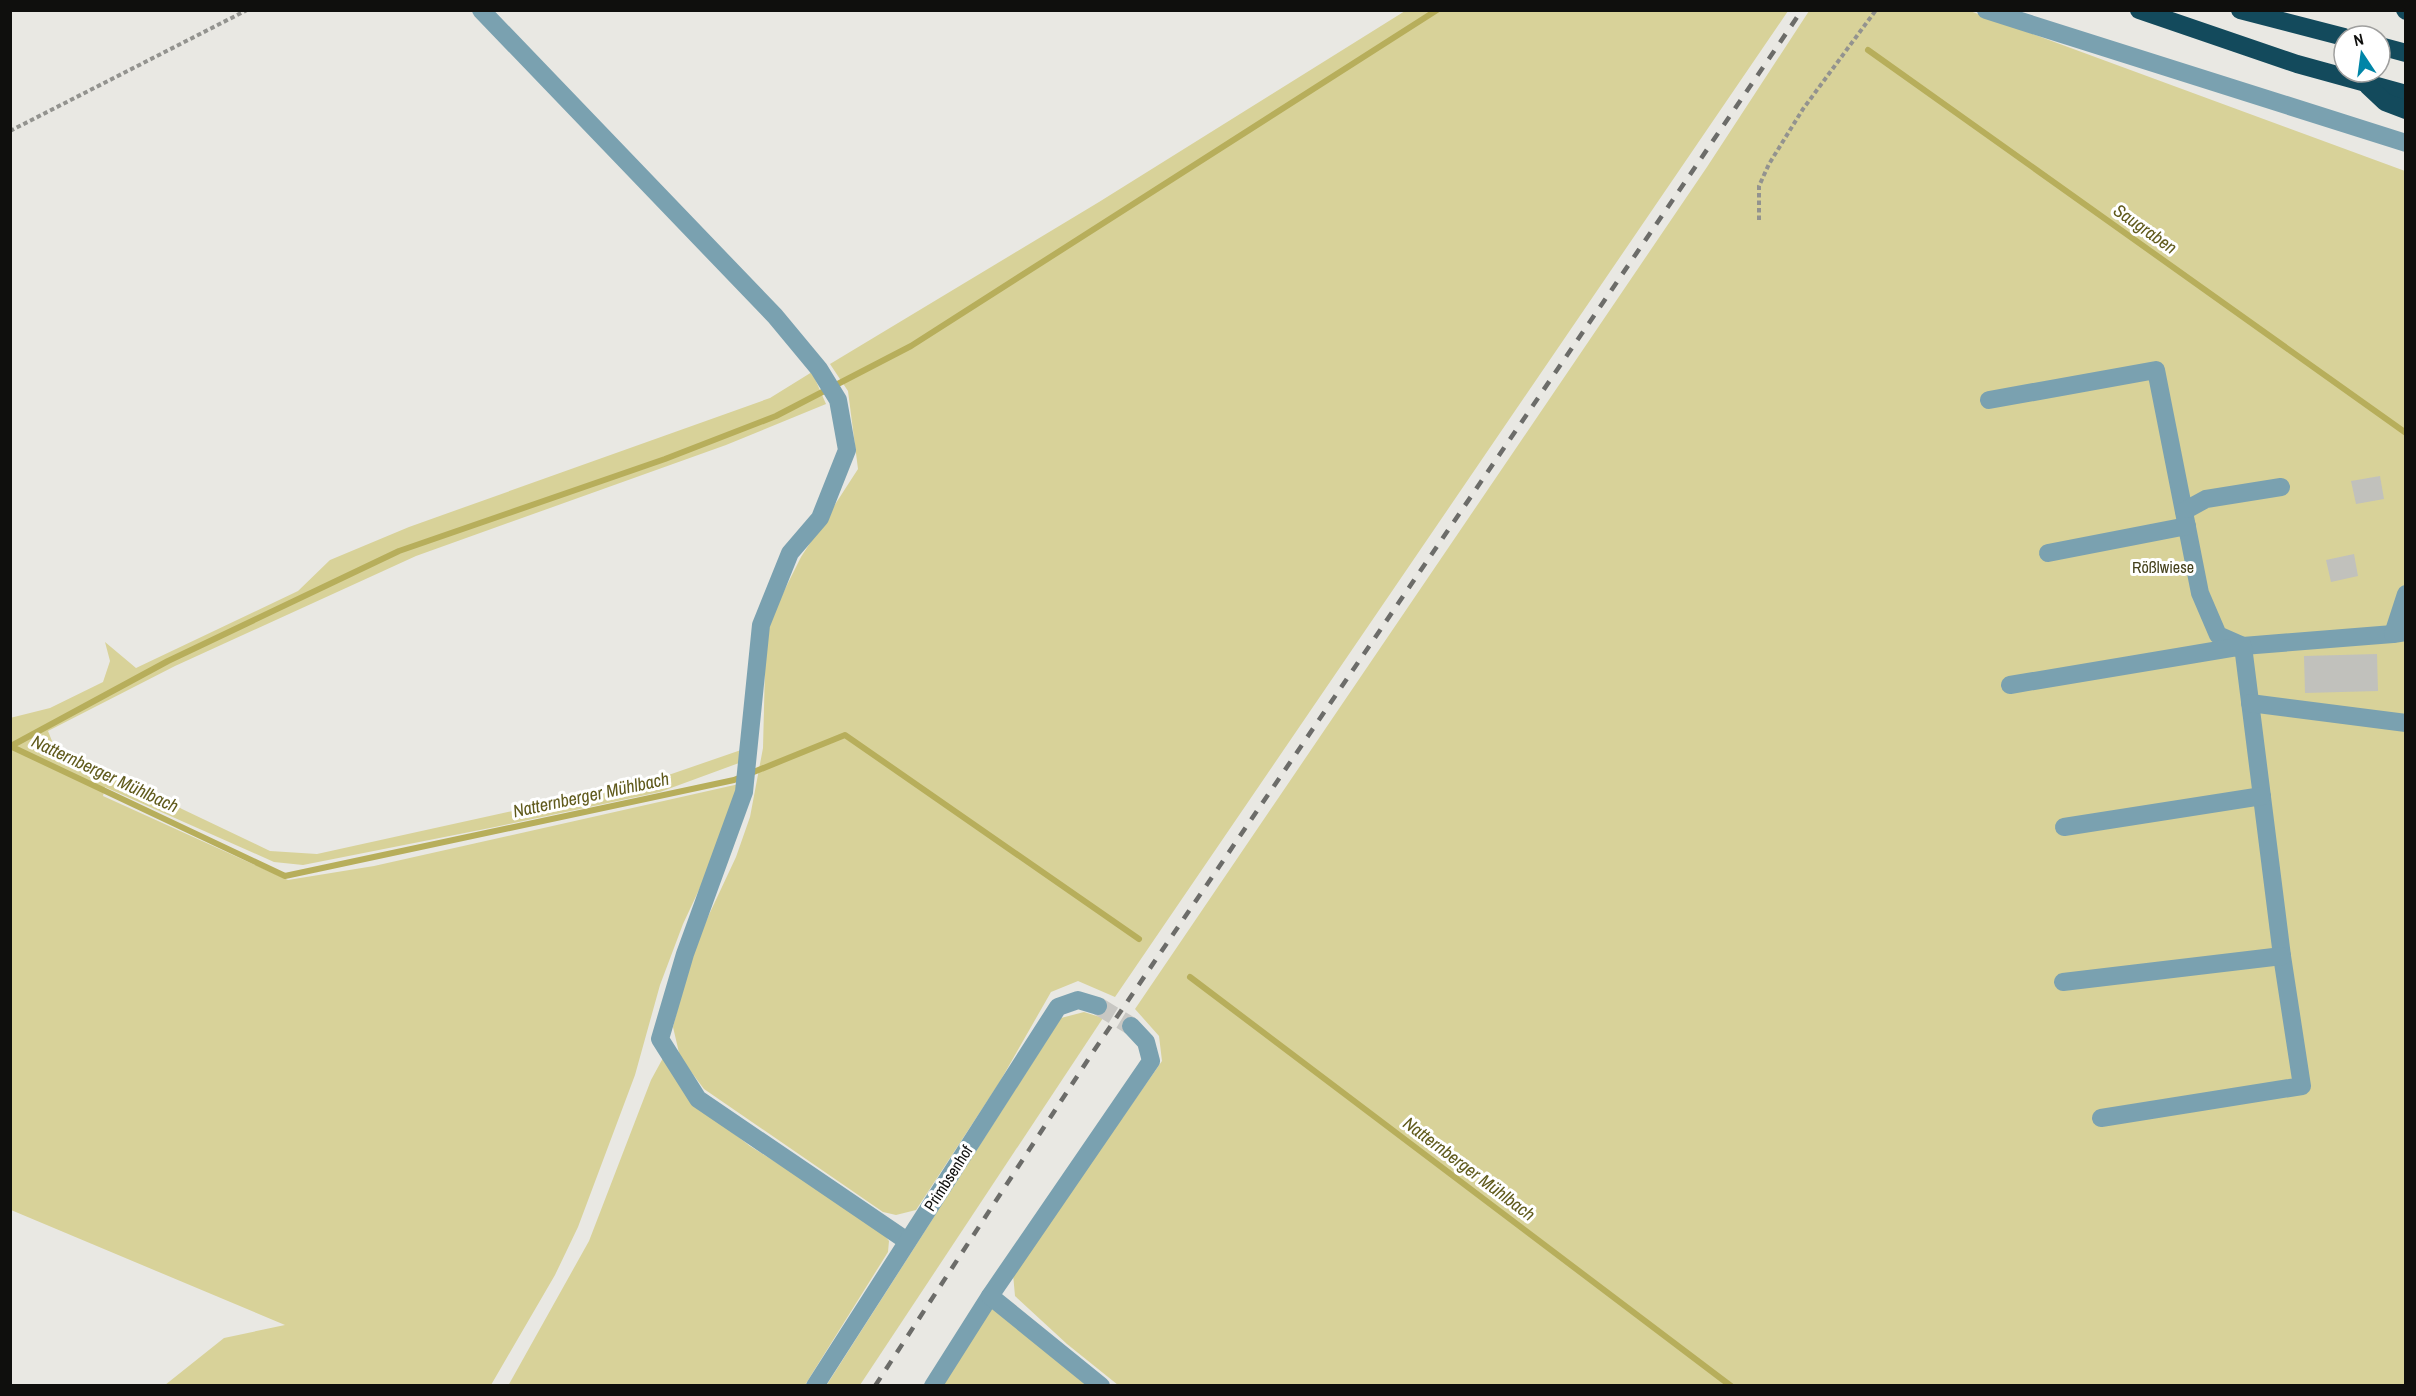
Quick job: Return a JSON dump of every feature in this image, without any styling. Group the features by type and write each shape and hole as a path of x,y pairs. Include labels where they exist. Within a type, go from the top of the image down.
{"highway":[{"path":"2139,10 2286,61 2332,74"},
{"path":"2240,10 2332,34"},
{"path":"2367,84 2406,94"},
{"path":"2367,84 2385,102 2406,110"}],"lane":[{"path":"481,10 775,316 819,369 838,400 847,450 820,518 790,553 761,625 744,792 685,954 660,1039 698,1099 907,1241"},
{"path":"1986,10 2406,143"},
{"path":"1989,400 2156,370 2200,593 2218,635 2243,646"},
{"path":"2048,553 2186,518 2206,499 2281,487"},
{"path":"2010,685 2243,646 2399,633 2406,594"},
{"path":"2101,1118 2302,1086 2282,956 2243,646"},
{"path":"2250,703 2406,723"},
{"path":"2064,827 2262,796"},
{"path":"2063,982 2282,956"},
{"name":"Primbsenhof","path":"815,1386 1058,1007 1078,1000 1098,1005"},
{"path":"933,1386 990,1296 1151,1061 1146,1042 1131,1026"},
{"path":"990,1296 1101,1386"}],"path":[{"path":"10,131 247,10"},
{"path":"1759,220 1759,186 1769,164 1803,109 1876,10"}],"green space":[{"path":"1405,11 1788,11 1115,997 1078,981 1051,992 999,1083 916,1210 896,1215 883,1212 704,1089 680,1057 673,1027 692,951 736,857 750,817 763,748 766,627 801,557 858,469 848,391 830,364 1099,202"},
{"name":"Rößlwiese","path":"1809,11 1970,11 2405,171 2405,1385 1118,1385 1067,1344 1015,1296 1013,1274 1162,1061 1159,1036 1135,1009 1707,167"},
{"path":"812,372 826,404 726,445 416,556 175,666 48,731 56,751 107,782 130,778 182,809 270,851 317,854 654,780 741,750 739,763 660,792 303,865 274,862 105,787 103,796 288,880 374,866 739,784 719,847 683,924 660,985 635,1075 578,1227 555,1275 491,1385 165,1385 224,1338 285,1325 11,1210 10,718 50,708 103,682 110,661 105,642 136,668 298,591 330,560 409,527 770,398"},
{"path":"1084,1012 1103,1018 860,1385 826,1386 1061,1018"},
{"path":"663,1058 706,1112 750,1146 878,1227 889,1241 888,1252 805,1385 508,1386 589,1241 651,1080"},
{"path":"990,1296 1096,1386 933,1386"}],"building":[{"path":"2380,476 2384,499 2356,504 2351,481"},
{"path":"2354,554 2358,576 2331,582 2326,560"},
{"path":"2377,654 2378,691 2305,693 2304,656"}],"waterway":[{"path":"11,746 168,661 399,551 665,459 776,416 911,346 1437,10"},
{"name":"Saugraben","path":"1868,50 2406,433"},
{"name":"Natternberger Mühlbach","path":"10,746 285,876 734,780 845,735 1139,939"},
{"name":"Natternberger Mühlbach","path":"1190,977 1731,1386"}],"tunnel":[{"path":"1098,1006 1131,1026"}],"railway":[{"path":"875,1386 1093,1052 1802,10"}]}
